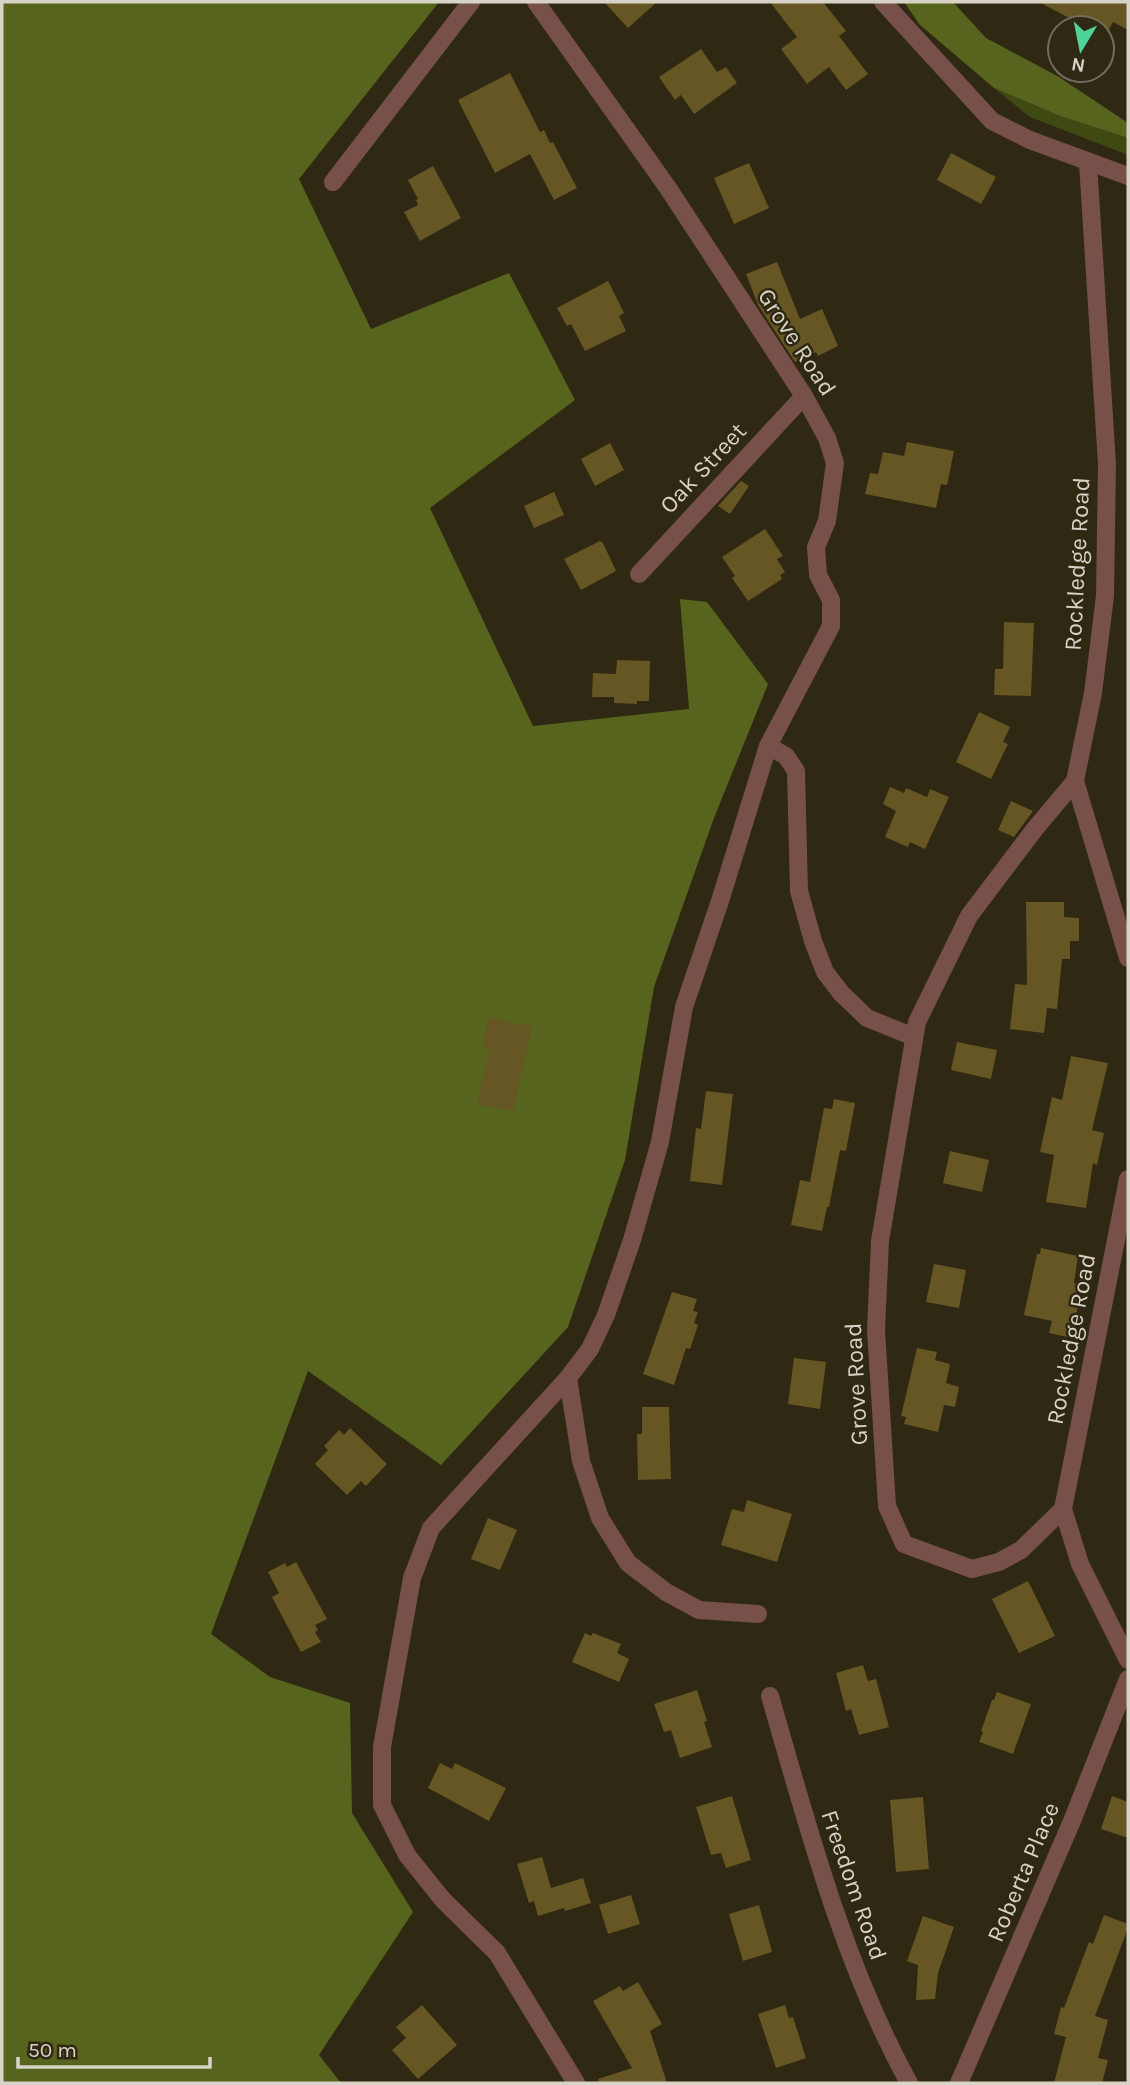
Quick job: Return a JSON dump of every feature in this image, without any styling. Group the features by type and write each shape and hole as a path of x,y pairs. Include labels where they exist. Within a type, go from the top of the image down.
{"street":[{"path":"333,183 471,2"},
{"name":"Grove Road","path":"536,2 668,188 804,396 827,438 835,463 827,521 816,547 818,575 831,600 831,626 768,746 684,1007 660,1142 632,1240 606,1315 590,1349 568,1378 431,1528 412,1578 382,1747 382,1805 407,1854 443,1899 497,1953 576,2083"},
{"path":"883,2 992,121 1030,140 1128,176"},
{"name":"Rockledge Road","path":"1088,163 1107,464 1105,596 1093,693 1075,781 1128,958"},
{"name":"Oak Street","path":"639,574 804,396"},
{"path":"768,746 786,757 796,771 799,891 825,972 841,993 867,1018 914,1037"},
{"name":"Grove Road","path":"1063,1509 1021,1549 999,1562 972,1569 904,1544 887,1506 876,1330 880,1241 917,1022 969,916 1075,781"},
{"name":"Rockledge Road","path":"1063,1509 1128,1179"},
{"path":"568,1378 581,1461 600,1518 628,1563 666,1592 699,1610 758,1614"},
{"path":"1063,1509 1080,1564 1128,1660"},
{"name":"Roberta Place","path":"959,2083 1072,1821 1128,1679"},
{"name":"Freedom Road","path":"770,1696 843,1935 879,2025 909,2083"}],"green space":[{"path":"2,2 439,2 299,179 371,329 509,273 575,400 430,508 533,726 689,709 680,599 707,602 768,684 714,818 654,987 625,1160 568,1327 441,1465 308,1371 211,1634 270,1677 350,1703 352,1813 413,1912 319,2055 341,2083 2,2083"},
{"path":"904,2 953,2 986,38 1046,70 1046,84 1070,84 1128,123 1128,138 1060,116 994,88 920,25"},
{"path":"994,88 1060,116 1128,138 1128,155 1030,117"}],"building":[{"path":"604,2 657,2 628,28"},
{"path":"770,2 823,2 846,31 839,36 868,74 846,90 829,67 807,84 781,49 797,37"},
{"path":"1039,2 1128,2 1128,30 1116,24 1116,14 1062,14"},
{"path":"701,49 717,72 726,67 737,83 694,114 681,95 675,100 659,77"},
{"path":"510,73 540,132 544,130 550,143 553,142 577,188 554,200 530,154 495,173 458,100"},
{"path":"951,153 996,177 981,204 937,180"},
{"path":"749,163 769,208 734,224 714,178"},
{"path":"433,166 461,218 420,241 404,212 418,205 418,199 408,180"},
{"path":"777,262 800,319 822,309 838,346 818,356 816,352 795,362 758,305 746,274"},
{"path":"608,281 624,313 619,316 626,331 585,351 571,324 567,326 557,308"},
{"path":"907,442 954,451 947,485 941,484 936,508 865,494 870,473 878,474 883,452 904,456"},
{"path":"610,443 624,470 595,486 581,459"},
{"path":"741,481 749,486 730,514 718,506"},
{"path":"554,492 564,515 534,528 524,506"},
{"path":"765,529 783,556 777,559 785,572 780,575 782,579 748,601 722,557"},
{"path":"600,541 616,571 581,590 564,559"},
{"path":"1004,622 1034,623 1031,696 994,695 995,669 1003,669"},
{"path":"617,660 650,661 649,701 637,701 637,704 614,703 614,697 592,697 593,673 616,674"},
{"path":"979,712 1010,727 1003,742 1008,744 991,779 956,762"},
{"path":"890,787 904,793 906,788 927,797 930,789 949,797 925,849 910,842 908,847 885,837 896,811 883,804"},
{"path":"1011,801 1033,811 1014,837 998,830"},
{"path":"1026,902 1064,902 1064,917 1079,918 1079,941 1070,941 1070,959 1062,959 1057,1009 1047,1008 1044,1033 1010,1029 1015,984 1027,985"},
{"path":"489,1017 532,1027 513,1111 477,1104 490,1047 482,1046"},
{"path":"957,1042 997,1050 991,1079 951,1070"},
{"path":"1071,1056 1108,1063 1092,1130 1104,1133 1097,1165 1093,1163 1086,1208 1046,1202 1054,1155 1040,1152 1052,1097 1062,1100"},
{"path":"706,1091 733,1094 722,1185 690,1181 696,1128 701,1129"},
{"path":"834,1099 855,1103 846,1151 840,1150 822,1231 791,1225 800,1180 810,1182 824,1108 832,1109"},
{"path":"950,1151 989,1160 982,1192 943,1183"},
{"path":"1041,1248 1078,1256 1074,1283 1082,1285 1072,1338 1049,1333 1052,1321 1024,1315 1037,1254 1040,1254"},
{"path":"934,1264 966,1270 959,1308 926,1302"},
{"path":"672,1292 697,1299 693,1311 698,1312 694,1323 698,1325 690,1349 686,1348 674,1385 643,1374"},
{"path":"917,1348 937,1352 935,1360 950,1364 946,1383 959,1387 955,1407 944,1405 938,1432 904,1424 906,1417 901,1416"},
{"path":"794,1358 826,1362 820,1409 788,1404"},
{"path":"642,1407 669,1407 671,1479 638,1480 637,1434 642,1434"},
{"path":"350,1428 387,1464 366,1486 361,1481 347,1495 315,1464 328,1450 324,1446 339,1430 344,1435"},
{"path":"747,1500 792,1514 777,1562 721,1545 732,1509 744,1512"},
{"path":"488,1518 517,1530 500,1570 471,1559"},
{"path":"296,1562 327,1619 315,1625 318,1630 315,1632 321,1642 301,1652 272,1597 279,1593 268,1572 285,1563 287,1567"},
{"path":"1028,1581 1055,1636 1019,1653 992,1599"},
{"path":"585,1633 591,1636 593,1633 621,1644 617,1653 629,1659 619,1682 572,1662"},
{"path":"863,1665 868,1681 876,1679 889,1727 859,1735 851,1709 846,1711 836,1673"},
{"path":"697,1690 712,1747 680,1758 671,1730 664,1732 654,1704"},
{"path":"997,1692 1031,1704 1013,1754 979,1742"},
{"path":"440,1763 452,1769 455,1763 506,1788 489,1821 428,1788"},
{"path":"732,1796 751,1860 726,1868 721,1853 711,1855 696,1807"},
{"path":"1112,1796 1128,1802 1128,1838 1101,1829"},
{"path":"923,1797 929,1869 896,1872 890,1800"},
{"path":"542,1857 551,1888 583,1878 591,1903 538,1916 534,1901 529,1903 517,1864"},
{"path":"631,1895 640,1924 608,1934 599,1905"},
{"path":"759,1905 772,1952 743,1961 729,1914"},
{"path":"1104,1915 1128,1924 1128,1928 1095,2016 1108,2020 1098,2058 1108,2060 1102,2083 1054,2083 1066,2037 1054,2034 1061,2007 1064,2008 1089,1942 1093,1944"},
{"path":"923,1916 954,1927 938,1973 935,1999 916,2000 918,1965 907,1961"},
{"path":"638,1982 662,2024 650,2031 667,2083 599,2083 598,2079 632,2068 593,2001 620,1986 623,1991"},
{"path":"422,2005 457,2045 418,2079 392,2050 406,2038 396,2027"},
{"path":"785,2005 789,2018 793,2017 806,2058 776,2068 758,2014"}]}
